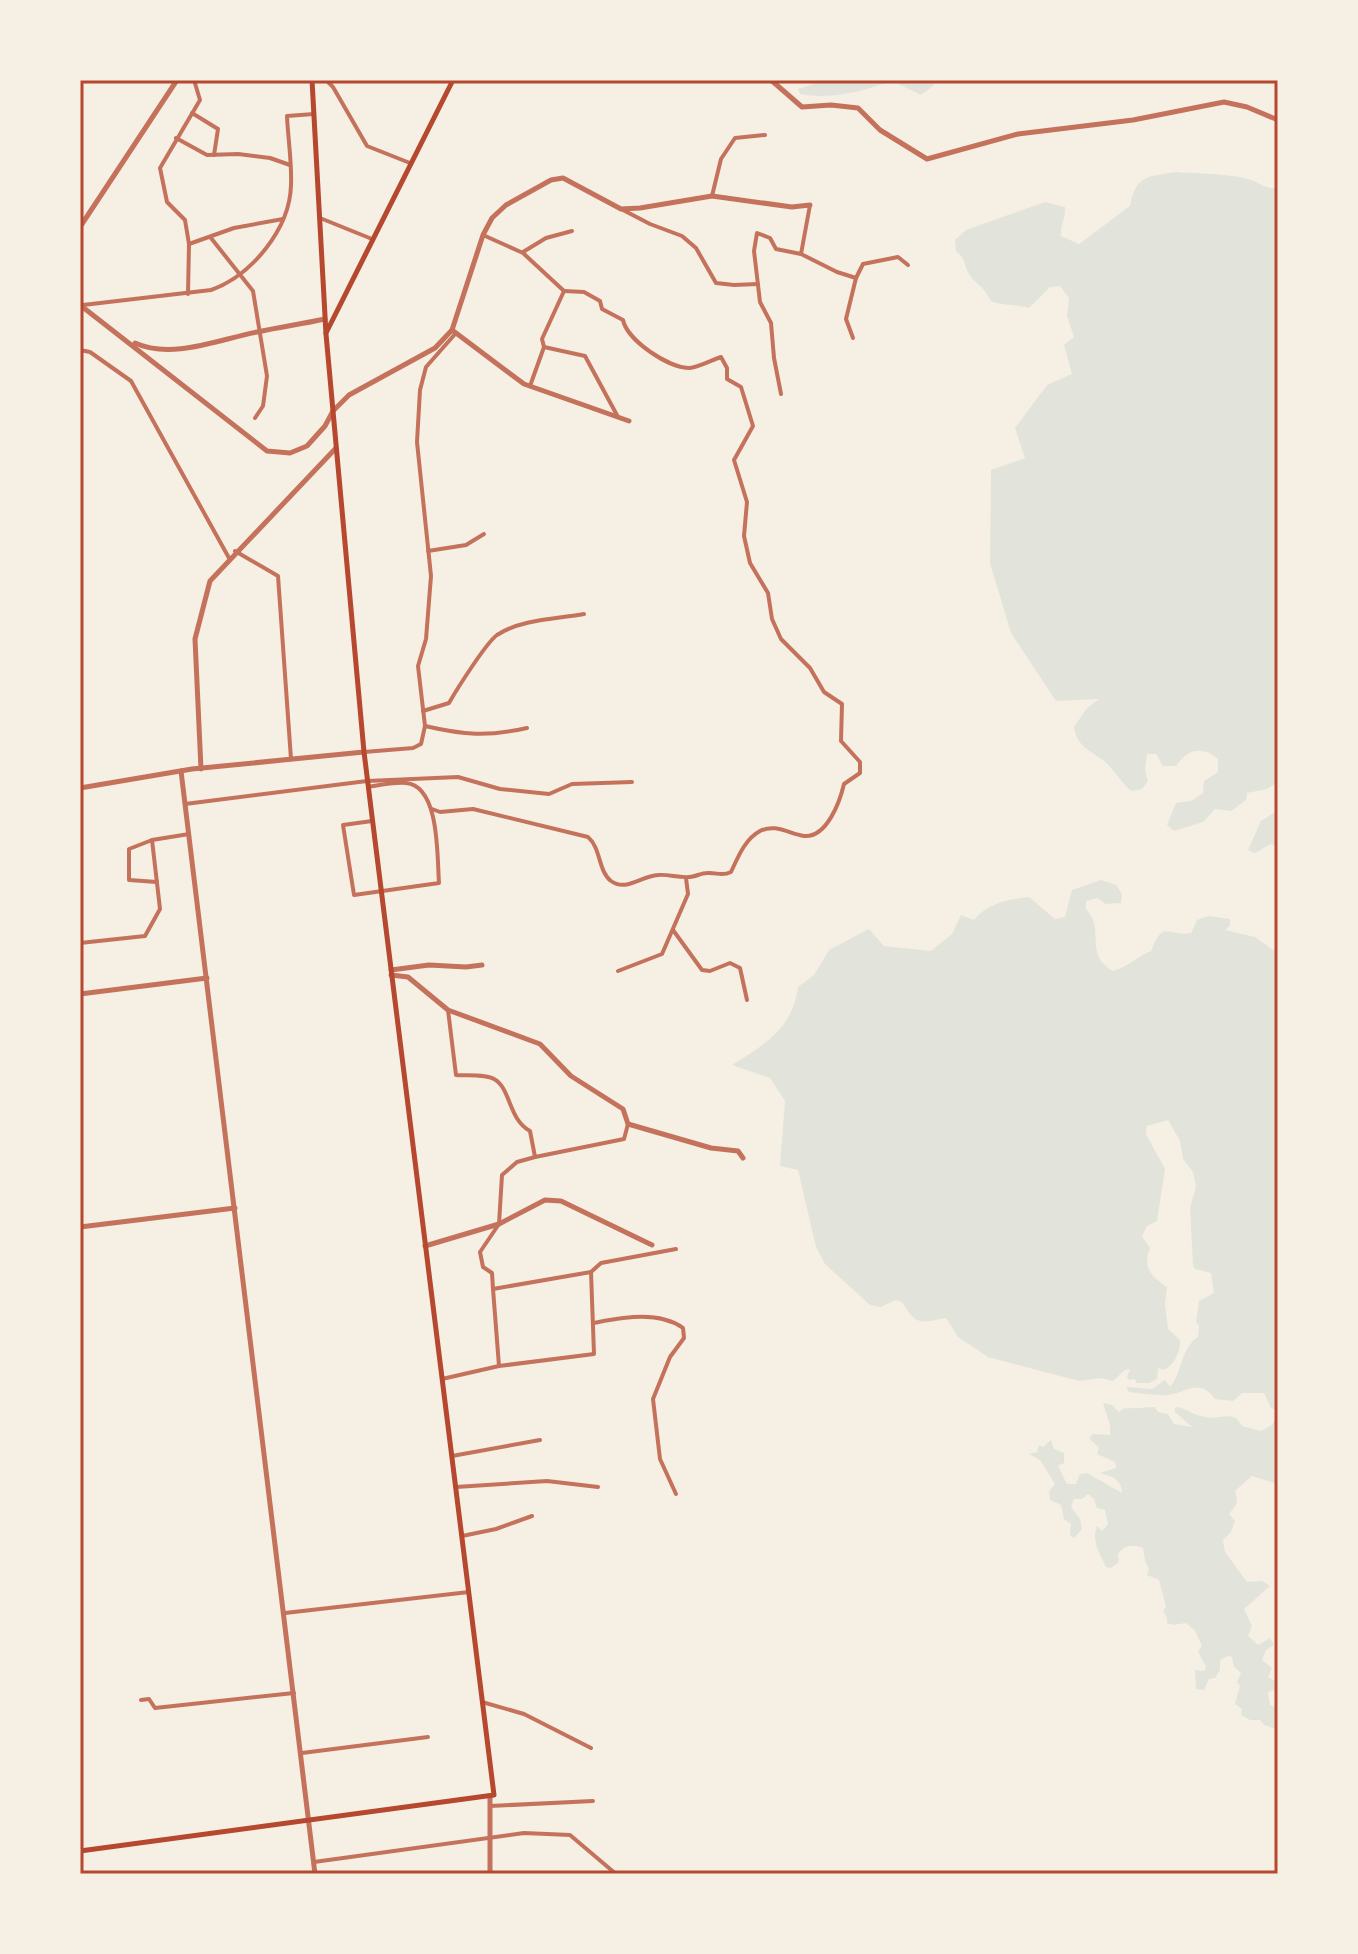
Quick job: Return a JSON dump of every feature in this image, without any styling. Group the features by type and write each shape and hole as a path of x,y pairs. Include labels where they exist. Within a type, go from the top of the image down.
{"main road":[{"path":"80,1851 494,1795 367,784 326,334 312,80"},
{"path":"326,334 453,80"}],"street":[{"path":"80,227 177,80"},
{"path":"188,294 189,244 185,220 167,202 160,168 200,100 194,80"},
{"path":"326,80 367,146 410,163"},
{"path":"771,80 802,107 831,105 858,108 880,130 927,159 1018,134 1118,122 1224,102 1247,107 1278,120"},
{"path":"192,113 218,129 214,155"},
{"path":"80,306 188,294 229,284 258,260 283,219 291,188 287,116 314,114"},
{"path":"712,196 721,159 735,138 765,135"},
{"path":"176,138 207,155 238,154 270,158 290,165"},
{"path":"80,788 181,771 413,748 421,744 425,726 418,666 426,639 431,576 417,442 420,390 426,367 454,332 483,235 492,218 506,205 551,180 563,178 650,224 682,236 696,248 716,283 758,284"},
{"path":"621,209 712,196 792,207 810,205 801,254"},
{"path":"320,218 372,239"},
{"path":"189,244 234,228 283,219"},
{"path":"523,253 546,238 572,231"},
{"path":"781,394 771,323 760,302 754,251 757,233 770,238 776,249 801,254 856,278"},
{"path":"432,809 440,812 473,809 588,837 594,843 607,877 615,884 628,886 642,877 660,874 686,877 707,873 723,876 731,872 743,846 761,831 777,828 806,836 816,833 839,806 844,784 860,773 860,762 841,741 842,704 824,692 810,668 781,639 772,619 768,593 750,563 744,536 747,502 734,460 753,426 741,387 727,379 727,368 721,357 690,368 658,358 625,330 623,320 602,309 600,301 584,292 564,291 523,253 483,235"},
{"path":"211,238 242,273 253,291 267,376 263,406 255,418"},
{"path":"853,338 846,319 856,278 863,264 898,257 908,265"},
{"path":"530,386 544,347 542,339 564,291"},
{"path":"80,306 267,451 290,453 307,446 349,395 435,348 454,332"},
{"path":"123,337 143,346 167,349 194,347 325,319"},
{"path":"454,332 530,386 629,421"},
{"path":"544,347 585,356 618,417"},
{"path":"80,350 90,352 131,381 229,558"},
{"path":"201,769 195,639 210,581 235,551 336,448"},
{"path":"428,551 466,545 484,534"},
{"path":"235,551 278,576 291,759"},
{"path":"423,711 449,703 465,674 496,636 523,625 584,614"},
{"path":"425,726 466,735 496,735 527,728"},
{"path":"181,771 315,1874"},
{"path":"185,804 458,777 500,789 549,794 572,784 632,782"},
{"path":"367,784 408,782 425,792 432,809 439,883 354,895 343,825 372,821"},
{"path":"157,882 129,880 129,849 152,840 189,834"},
{"path":"80,943 145,936 160,909 152,840"},
{"path":"618,971 662,954 688,894 686,877"},
{"path":"673,930 702,970 710,971 730,963 740,968 747,1000"},
{"path":"391,972 429,965 482,965"},
{"path":"391,972 408,977 448,1010 540,1044 571,1076 623,1109 628,1124 624,1139 517,1162 502,1175 499,1224 480,1252 483,1267 492,1273 499,1366"},
{"path":"80,994 207,978"},
{"path":"448,1010 456,1075 493,1078 501,1086 519,1125 530,1131 535,1157"},
{"path":"628,1124 711,1148 738,1151 743,1158"},
{"path":"425,1246 499,1224 545,1200 561,1201 652,1245"},
{"path":"80,1227 235,1208"},
{"path":"493,1289 591,1272 601,1263 676,1249"},
{"path":"442,1379 499,1366 594,1354 591,1272"},
{"path":"593,1323 634,1316 673,1321 683,1328 684,1338 670,1357 653,1399 660,1459 676,1494"},
{"path":"452,1456 540,1440"},
{"path":"456,1487 547,1481 598,1487"},
{"path":"462,1536 496,1529 532,1516"},
{"path":"285,1613 469,1592"},
{"path":"141,1700 149,1699 155,1708 294,1693"},
{"path":"482,1702 524,1714 591,1748"},
{"path":"302,1753 428,1737"},
{"path":"490,1796 490,1874"},
{"path":"490,1806 593,1801"},
{"path":"314,1862 524,1833 570,1835 616,1874"}],"shaded area":[{"path":"826,80 935,80 933,86 921,95 892,81 847,94 800,94 798,89"},
{"path":"1176,172 1230,176 1278,188 1278,790 1276,783 1267,789 1247,793 1246,800 1231,811 1215,809 1203,822 1174,831 1167,825 1176,803 1191,801 1203,793 1204,781 1218,772 1218,759 1207,752 1196,751 1186,755 1176,766 1163,766 1156,754 1147,754 1145,770 1148,781 1142,789 1131,791 1107,764 1081,744 1076,734 1074,727 1087,708 1099,699 1056,701 1011,633 990,563 991,470 1025,458 1015,428 1047,385 1072,374 1064,345 1074,337 1067,316 1069,298 1060,286 1050,287 1029,308 991,301 969,274 956,251 955,240 966,230 1045,202 1065,207 1061,236 1079,244 1130,206 1140,182"},
{"path":"1278,810 1278,847 1271,844 1255,853 1248,850 1261,821"},
{"path":"1101,880 1116,885 1122,894 1121,903 1105,904 1098,898 1086,901 1099,957 1113,971 1151,951 1162,932 1191,933 1197,920 1208,916 1230,919 1230,926 1225,930 1255,937 1273,950 1278,949 1278,1408 1275,1410 1264,1393 1242,1393 1233,1401 1215,1399 1209,1392 1198,1388 1165,1395 1129,1392 1126,1387 1152,1389 1165,1380 1170,1387 1188,1348 1198,1337 1199,1326 1196,1322 1199,1301 1214,1293 1211,1273 1195,1269 1193,1265 1190,1208 1196,1187 1193,1172 1183,1159 1180,1141 1168,1120 1147,1126 1146,1134 1165,1169 1157,1221 1147,1226 1142,1236 1150,1248 1148,1266 1156,1279 1167,1287 1165,1304 1168,1329 1180,1340 1178,1353 1168,1368 1158,1368 1157,1379 1149,1383 1129,1380 1130,1369 1113,1381 1101,1378 1079,1381 988,1357 958,1337 946,1318 920,1321 911,1315 902,1302 896,1300 881,1307 870,1305 825,1264 816,1247 798,1170 780,1166 785,1101 770,1078 732,1065 776,1034 790,1013 798,987 814,975 829,950 869,929 884,946 931,951 952,934 961,915 974,920 998,903 1029,897 1055,919 1065,917 1072,890"},
{"path":"1103,1403 1112,1405 1119,1412 1124,1408 1155,1407 1158,1412 1168,1414 1174,1424 1192,1427 1175,1412 1175,1408 1210,1418 1229,1416 1236,1418 1242,1426 1261,1431 1272,1425 1278,1414 1278,1494 1274,1483 1252,1476 1235,1491 1236,1503 1229,1514 1235,1521 1231,1532 1223,1540 1225,1552 1247,1582 1262,1581 1270,1586 1244,1609 1252,1626 1248,1636 1258,1645 1270,1638 1274,1645 1266,1650 1262,1660 1272,1668 1268,1677 1275,1681 1277,1689 1268,1692 1270,1705 1278,1708 1278,1730 1264,1725 1260,1720 1250,1720 1241,1715 1242,1709 1235,1704 1241,1673 1234,1667 1232,1657 1220,1660 1220,1670 1215,1678 1209,1679 1204,1690 1196,1689 1195,1670 1204,1671 1206,1667 1198,1651 1202,1646 1195,1631 1186,1623 1167,1623 1159,1580 1147,1575 1149,1569 1143,1548 1126,1547 1118,1554 1119,1562 1111,1568 1106,1567 1095,1537 1097,1526 1102,1531 1108,1524 1105,1510 1097,1508 1088,1494 1082,1499 1074,1499 1071,1507 1080,1519 1082,1529 1074,1538 1070,1535 1071,1524 1064,1519 1061,1505 1050,1500 1049,1491 1055,1484 1040,1460 1029,1454 1037,1452 1039,1445 1043,1447 1051,1440 1054,1449 1064,1453 1064,1463 1058,1466 1067,1484 1076,1484 1080,1474 1087,1473 1122,1493 1118,1481 1100,1473 1116,1468 1115,1462 1097,1454 1099,1448 1089,1438 1093,1434 1110,1435"}]}
